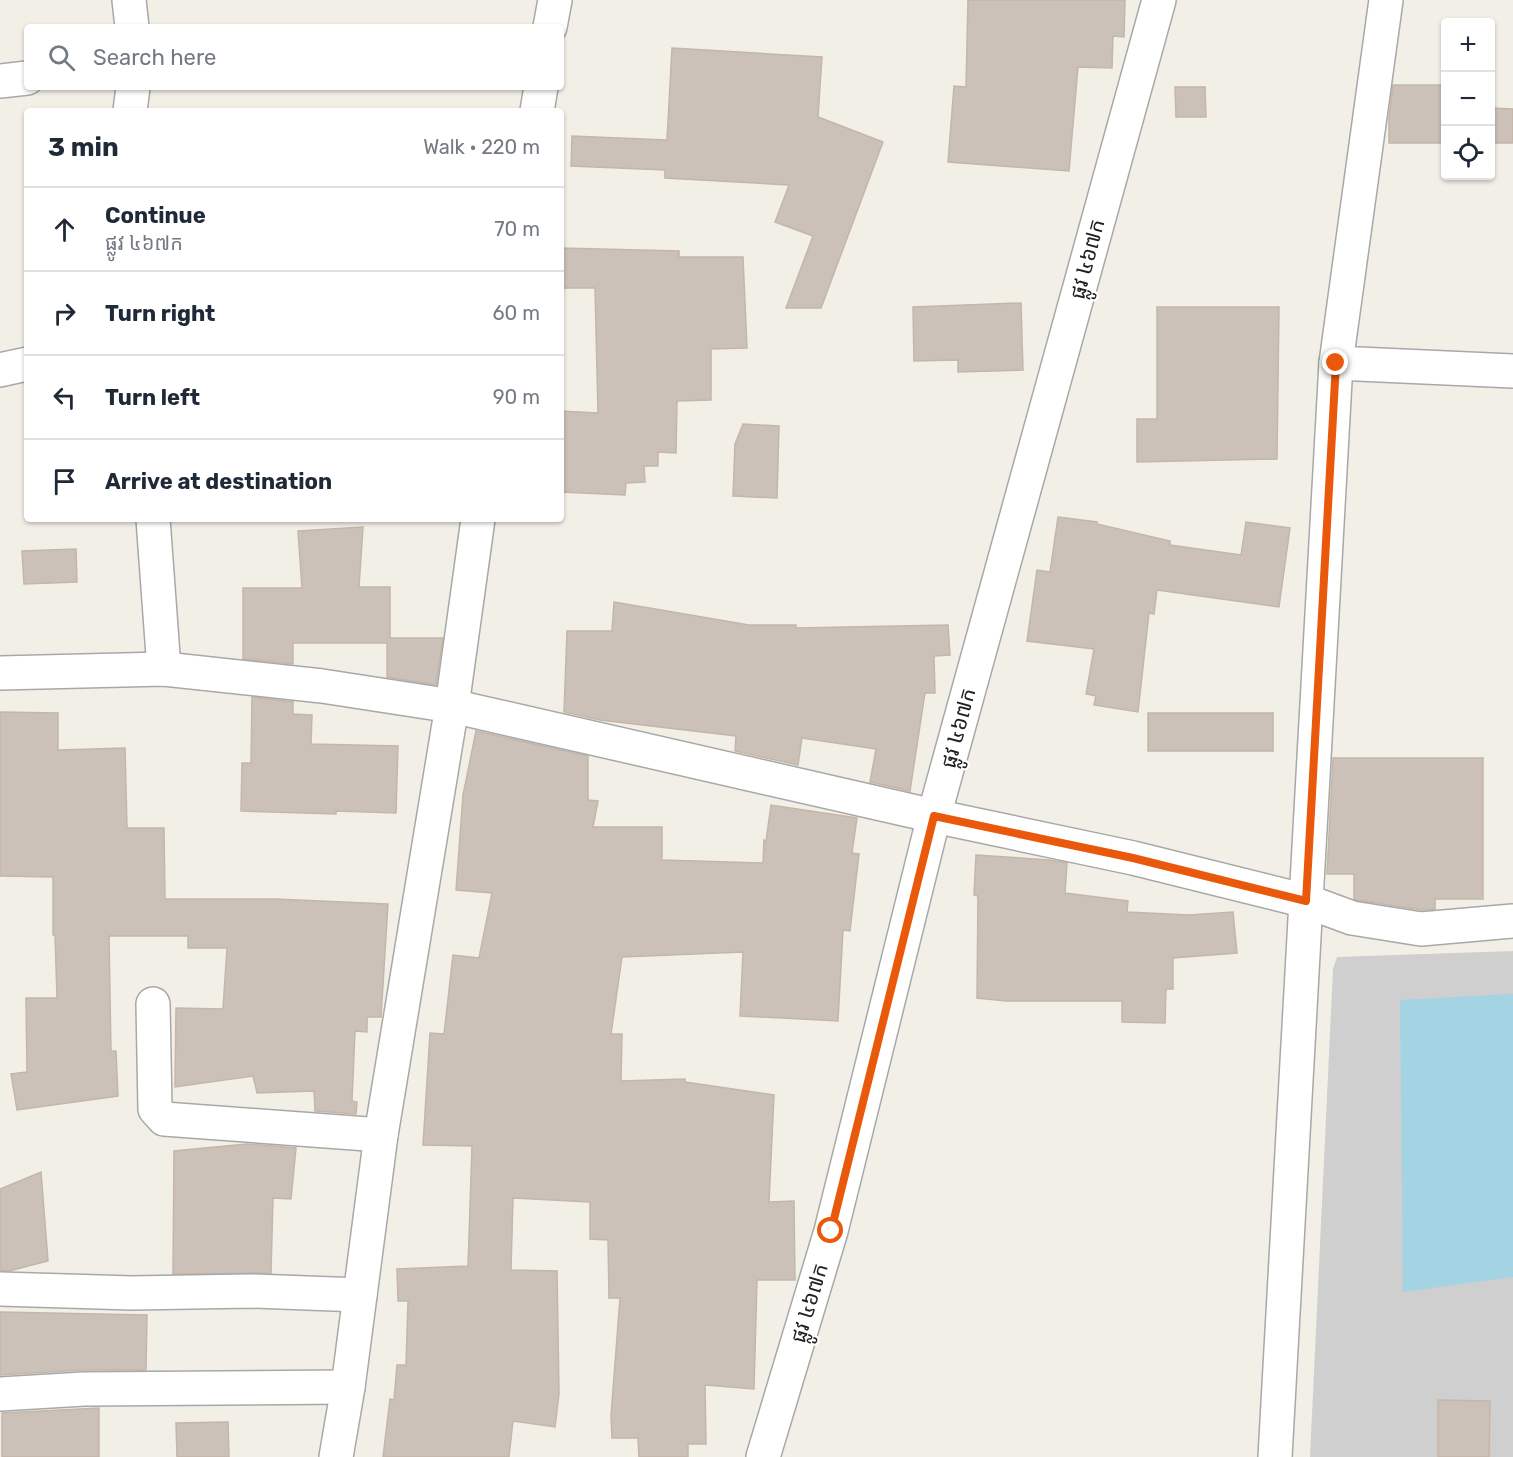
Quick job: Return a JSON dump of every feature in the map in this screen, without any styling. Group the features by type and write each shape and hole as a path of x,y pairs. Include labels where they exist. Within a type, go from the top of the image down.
{"street":[{"path":"129,0 132,24"},
{"path":"551,24 555,0"},
{"name":"ផ្លូវ ៤៦៧ក","path":"763,1457 831,1231 934,816 1159,0"},
{"path":"1275,1457 1336,363 1386,0"},
{"path":"0,81 24,78"},
{"path":"130,108 133,90"},
{"path":"537,108 540,90"},
{"path":"1336,363 1513,371"},
{"path":"0,370 24,365"},
{"path":"153,522 164,669"},
{"path":"336,1457 348,1387 381,1136 452,706 478,522"},
{"path":"0,673 164,669 322,686 452,706 934,816 1133,858 1306,901 1352,918 1421,928 1513,921"},
{"path":"153,1004 155,1109 164,1119 381,1136"},
{"path":"0,1289 360,1295"},
{"path":"0,1394 84,1389 348,1387"}],"shaded area":[{"path":"1513,951 1513,1457 1310,1457 1333,969 1337,957"}],"water":[{"path":"1513,994 1513,1277 1403,1292 1400,1000"}],"building":[{"path":"968,0 1125,0 1124,37 1113,36 1112,68 1078,67 1069,171 948,162 954,86 966,87"},
{"path":"672,48 822,57 818,117 883,142 821,308 786,308 813,236 775,222 789,185 665,178 665,170 571,166 572,136 667,140"},
{"path":"1393,85 1441,85 1441,143 1389,143"},
{"path":"1175,87 1205,87 1206,117 1176,117"},
{"path":"1495,108 1513,109 1513,143 1495,143"},
{"path":"564,248 679,251 679,257 743,257 747,348 711,349 711,400 677,401 676,453 658,452 658,466 644,466 645,482 626,483 625,495 564,492 564,411 598,413 595,288 564,288"},
{"path":"1021,303 1023,370 958,372 958,360 914,361 913,307"},
{"path":"1157,307 1279,307 1277,459 1137,462 1137,419 1157,419"},
{"path":"743,424 779,426 777,498 733,496 735,444"},
{"path":"1058,517 1097,522 1097,524 1170,541 1170,545 1241,555 1246,522 1290,528 1279,607 1157,590 1154,614 1149,613 1138,712 1094,705 1096,696 1086,694 1094,649 1027,641 1037,570 1050,572"},
{"path":"363,527 359,587 390,587 390,638 443,638 436,685 387,677 387,643 293,643 293,664 243,659 243,588 302,588 298,531"},
{"path":"76,549 77,582 24,584 22,551"},
{"path":"614,602 749,625 796,625 796,628 948,625 950,655 934,656 935,693 925,693 910,791 870,782 876,749 802,738 798,765 735,751 736,736 600,720 564,712 567,631 612,631"},
{"path":"252,697 293,702 293,714 312,715 311,744 398,746 396,813 241,811 242,763 251,763"},
{"path":"0,712 58,713 58,750 125,748 127,828 164,828 165,899 275,899 388,904 381,1017 367,1017 367,1032 355,1031 352,1101 357,1102 356,1114 315,1111 314,1091 257,1093 253,1076 175,1087 176,1008 223,1009 227,948 188,948 188,936 109,936 111,1051 116,1051 118,1096 17,1110 11,1074 27,1072 26,998 57,998 55,935 53,935 53,877 0,876"},
{"path":"1148,713 1273,713 1273,751 1148,751"},
{"path":"476,731 588,756 588,800 598,801 593,827 662,827 662,860 763,863 764,840 766,841 771,805 857,818 852,853 859,854 850,931 843,930 838,1021 740,1016 743,952 622,957 611,1034 622,1034 621,1081 685,1079 685,1082 774,1095 769,1202 794,1201 795,1280 757,1280 754,1389 705,1385 706,1444 688,1444 688,1457 639,1457 638,1438 612,1438 611,1416 620,1298 609,1298 608,1240 590,1239 590,1202 513,1198 511,1270 557,1271 559,1394 555,1427 513,1421 509,1457 383,1457 390,1399 394,1400 397,1365 406,1365 408,1301 398,1301 397,1269 468,1266 472,1146 423,1145 430,1033 444,1034 453,955 479,958 492,893 456,890 463,795"},
{"path":"1333,758 1483,758 1483,899 1435,899 1435,909 1422,910 1357,900 1354,899 1354,874 1327,874"},
{"path":"976,855 1067,863 1065,893 1128,901 1127,912 1189,915 1233,912 1237,953 1173,958 1173,989 1166,989 1165,1023 1122,1022 1122,1001 1006,1001 977,998 978,896 974,895"},
{"path":"247,1144 296,1148 291,1199 273,1198 271,1273 173,1274 174,1151"},
{"path":"41,1172 48,1261 9,1271 0,1270 0,1189"},
{"path":"0,1312 147,1315 146,1370 83,1370 0,1375"},
{"path":"1438,1400 1490,1401 1489,1457 1438,1457"},
{"path":"99,1408 99,1457 2,1457 2,1413"},
{"path":"228,1422 229,1457 177,1457 176,1423"}],"route":[{"path":"831,1231 934,816 1133,858 1306,901 1336,363"}]}
